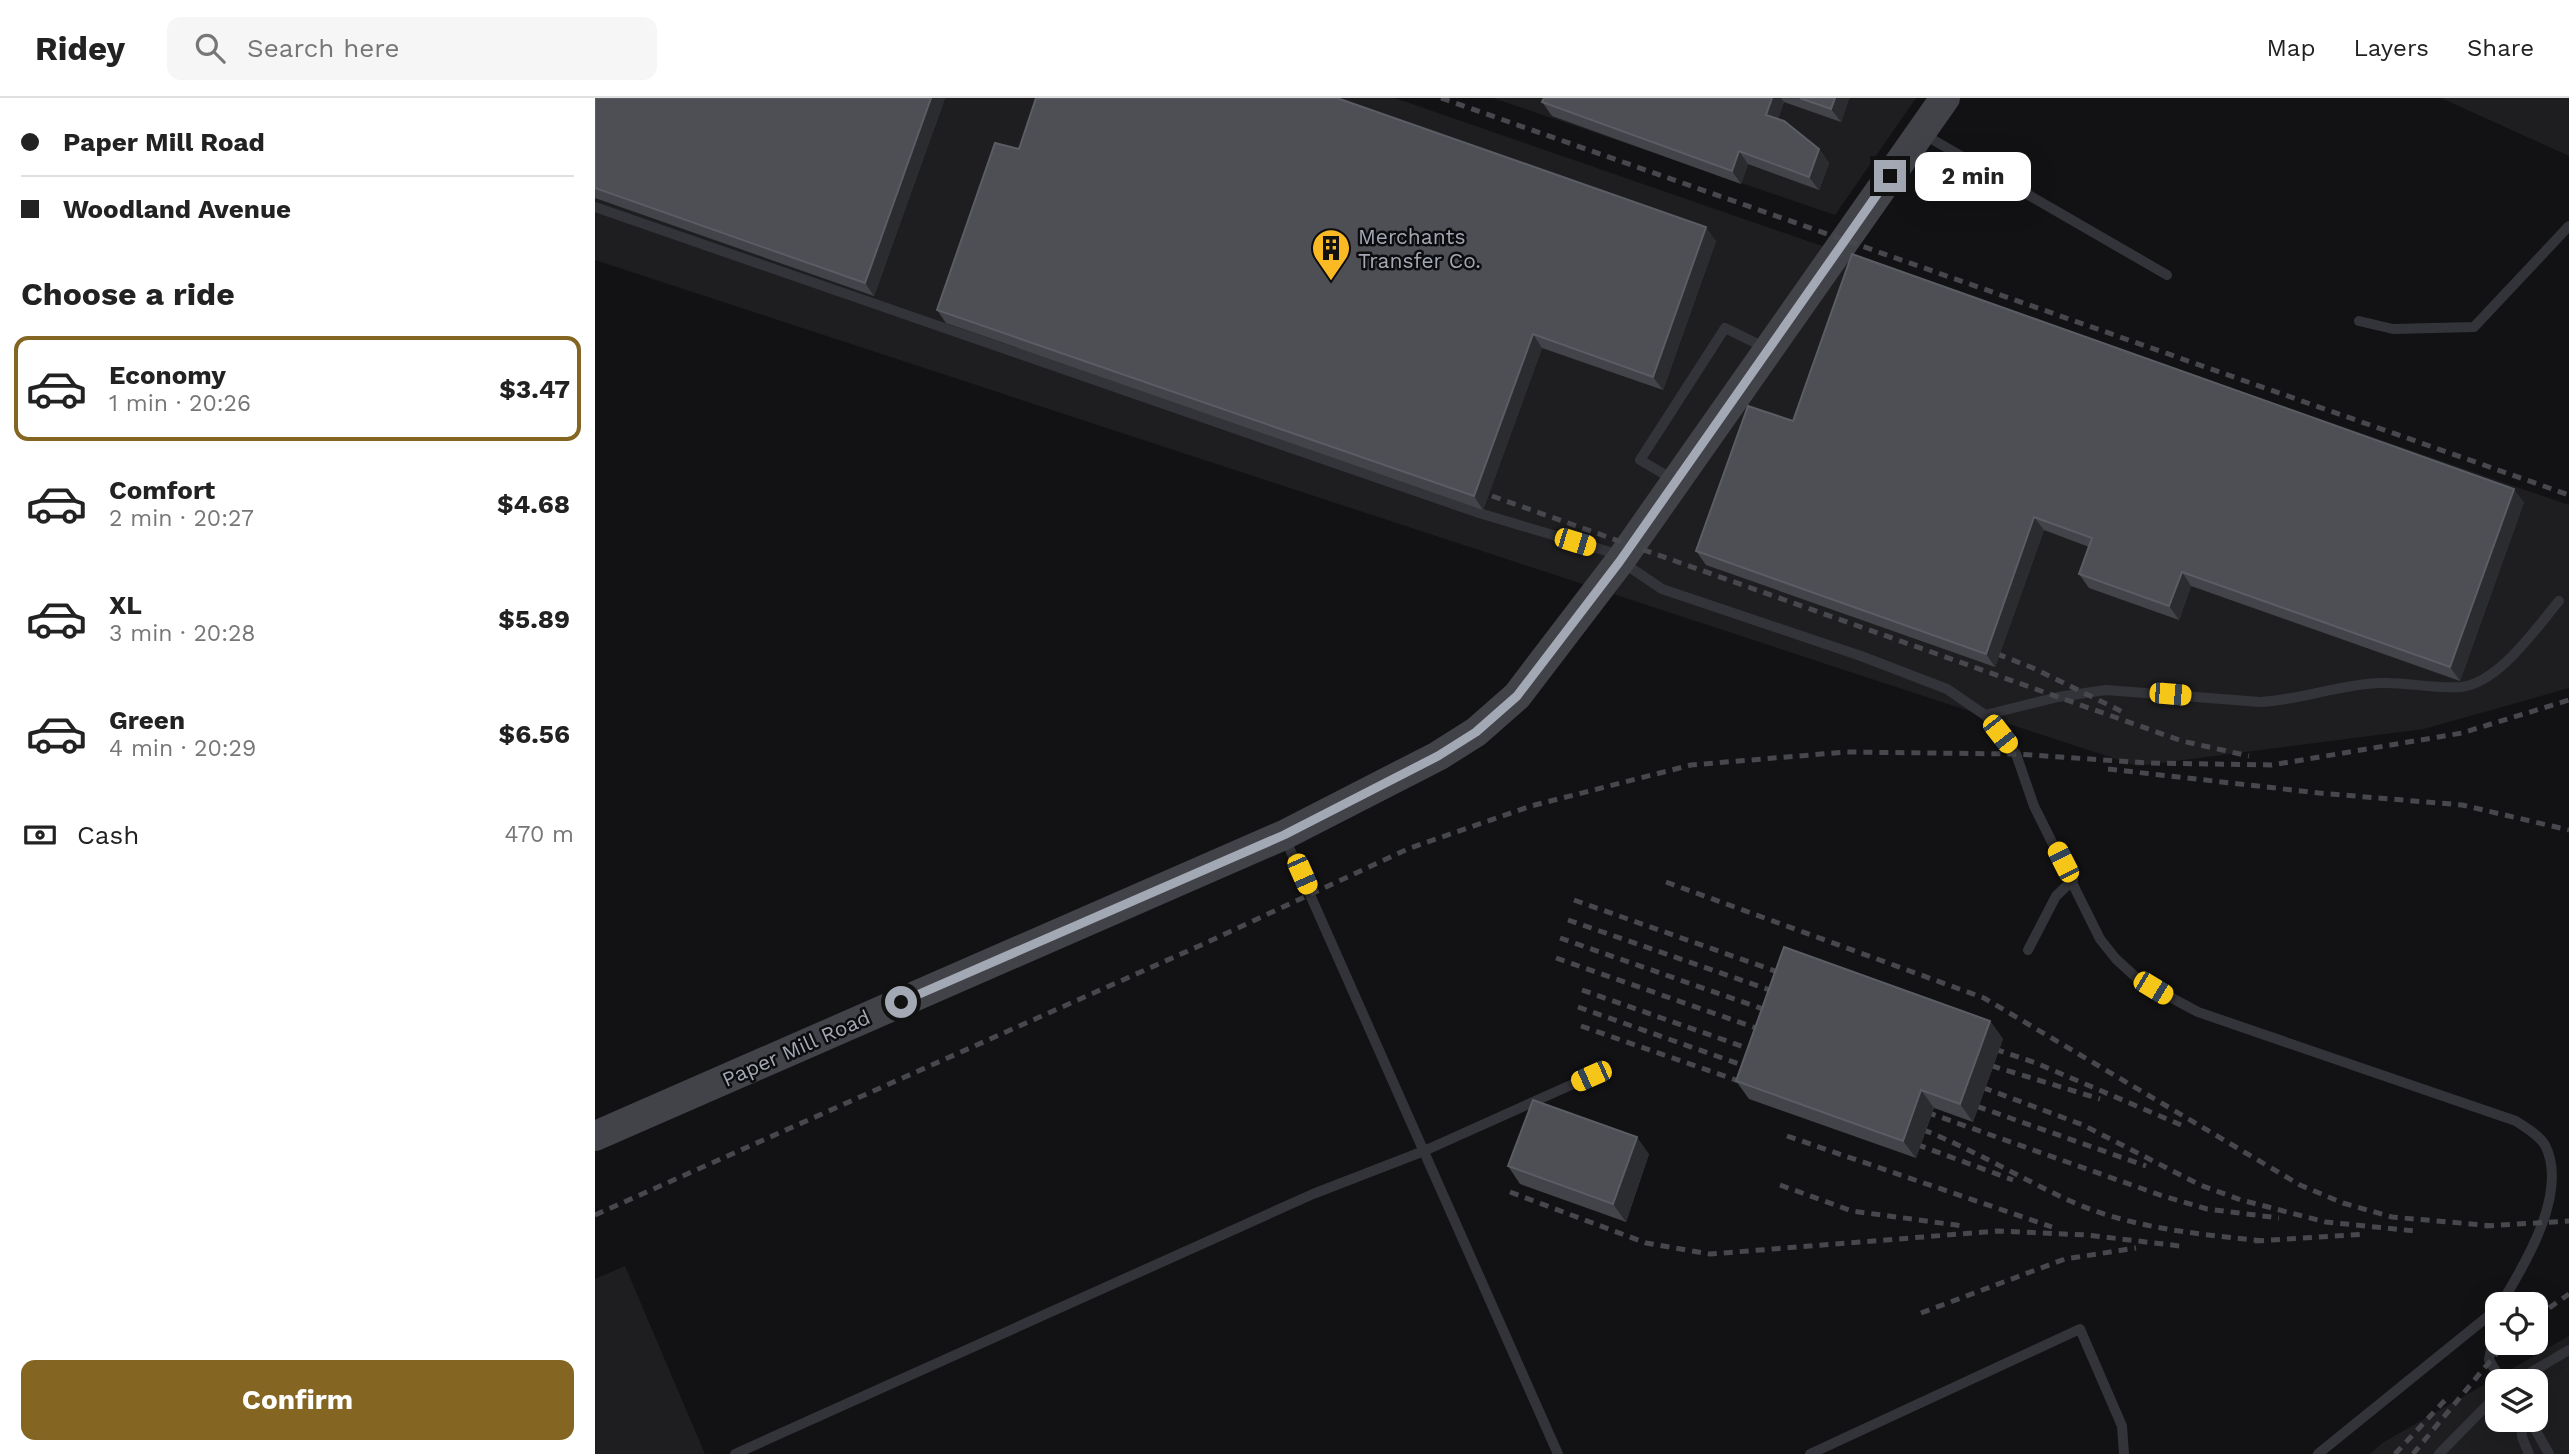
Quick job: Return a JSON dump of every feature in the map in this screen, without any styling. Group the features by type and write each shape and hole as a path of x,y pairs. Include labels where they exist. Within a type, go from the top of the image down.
{"street":[{"name":"Paper Mill Road","path":"595,1136 1284,835 1438,756 1476,732 1517,696 1621,558 1945,98"}],"lane":[{"path":"1920,132 2167,275"},
{"path":"595,207 1479,513 1621,558 1662,589 1861,656 1947,689 1985,715 2016,754 2034,806 2100,939 2140,981 2198,1012 2516,1121 2536,1135 2546,1146 2554,1179 2547,1222 2508,1292"},
{"path":"2359,321 2393,329 2474,327 2569,226"},
{"path":"1676,481 1640,460 1725,328 1769,349"},
{"path":"1985,715 2057,697 2106,691 2260,702 2381,683 2462,687 2477,683 2497,669 2520,648 2559,601"},
{"path":"1284,835 1558,1454"},
{"path":"2028,950 2056,896 2073,880"},
{"path":"735,1454 1313,1194 1424,1151 1591,1076"},
{"path":"2318,1454 2485,1319"},
{"path":"1810,1454 2080,1329 2122,1426 2124,1454"},
{"path":"2537,1369 2569,1350"},
{"path":"2439,1454 2485,1407"},
{"path":"2522,1432 2529,1454"},
{"path":"2537,1432 2549,1454"}],"shaded area":[{"path":"595,98 1395,98 2569,505 2569,688 2424,729 2137,766 595,260"},
{"path":"1493,98 1916,98 1835,215"},
{"path":"2441,98 2569,98 2569,156"},
{"path":"625,1266 705,1454 595,1454 595,1279"},
{"path":"2569,1336 2569,1454 2370,1454 2382,1443 2485,1384 2485,1432 2548,1432 2548,1369 2511,1369 2536,1355 2548,1355 2548,1348"}],"building":[{"path":"595,98 931,98 865,283 595,188"},
{"name":"Merchants Transfer Co.","path":"1036,98 1337,98 1706,227 1653,377 1533,334 1474,496 937,310 995,143 1019,149"},
{"path":"1544,98 1772,98 1766,115 1784,121 1819,149 1809,177 1739,151 1732,171 1542,102"},
{"path":"1800,98 1835,98 1831,109"},
{"path":"1852,254 2514,489 2450,667 2182,572 2169,606 2079,574 2092,538 2034,517 1986,654 1696,551 1748,406 1793,421"},
{"path":"1784,947 1990,1021 1960,1104 1921,1090 1903,1141 1736,1081"},
{"path":"1533,1100 1637,1137 1613,1204 1508,1166"}],"railway":[{"path":"1441,98 2569,495"},
{"path":"1492,496 2182,741 2249,756"},
{"path":"1982,648 2033,668 2125,713"},
{"path":"595,1215 1199,946 1410,848 1531,806 1691,765 1846,752 2016,754 2148,763 2272,765 2462,733 2569,700"},
{"path":"2108,769 2319,793 2462,805 2569,830"},
{"path":"1666,882 1984,998 2300,1185 2343,1203 2392,1217 2494,1226"},
{"path":"1574,900 1792,977"},
{"path":"1568,920 1787,996"},
{"path":"1560,938 1780,1015"},
{"path":"1556,958 1773,1034"},
{"path":"1582,990 1767,1055"},
{"path":"1578,1007 1759,1071"},
{"path":"1581,1026 1753,1086"},
{"path":"1980,1044 2036,1063 2181,1125"},
{"path":"1976,1061 2100,1099"},
{"path":"1968,1082 2083,1125 2200,1185 2241,1200 2326,1222 2415,1231"},
{"path":"1962,1101 2146,1166"},
{"path":"1912,1107 2160,1195 2207,1209 2279,1218"},
{"path":"1908,1124 2091,1210 2164,1228 2263,1241"},
{"path":"1787,1136 2052,1227"},
{"path":"1902,1139 2013,1180"},
{"path":"1780,1185 1852,1211 1963,1226"},
{"path":"1510,1192 1646,1243 1710,1254 1998,1231 2087,1235 2180,1246"},
{"path":"2485,1226 2569,1221"},
{"path":"2255,1241 2366,1234"},
{"path":"1921,1313 2065,1259 2136,1248"},
{"path":"2548,1309 2569,1294"},
{"path":"2413,1454 2495,1355"},
{"path":"2395,1454 2447,1398"}],"place":[{"name":"Merchants Transfer Co.","path":"1331,282"}],"route":[{"path":"901,1002 1284,835 1438,756 1476,732 1517,696 1620,561 1890,176"}]}
